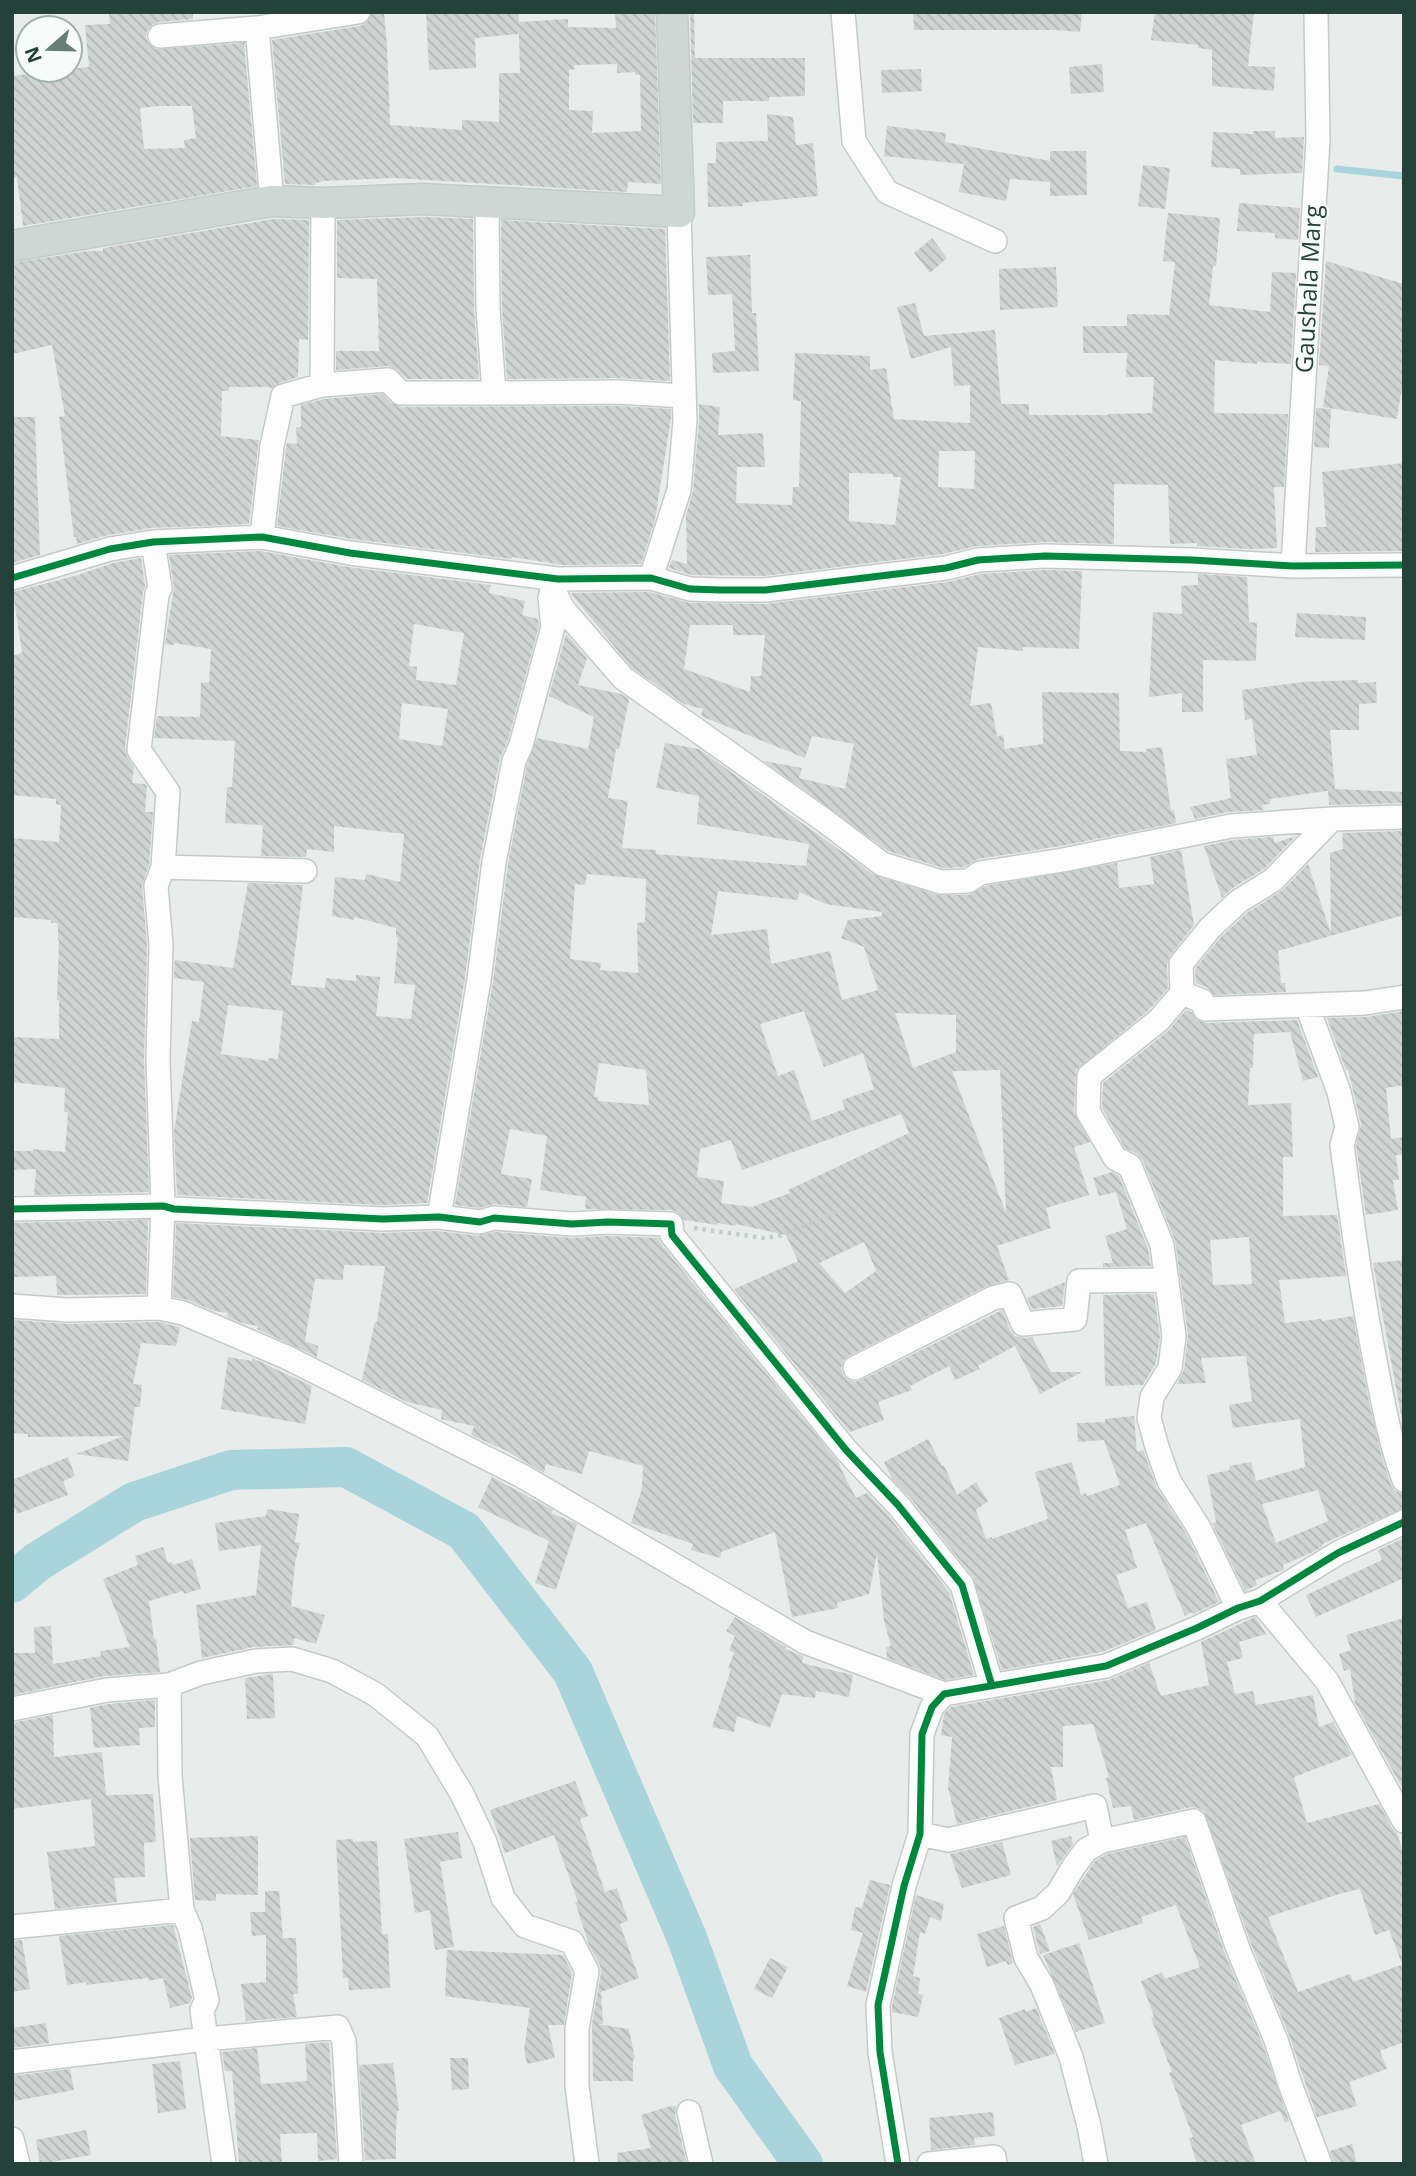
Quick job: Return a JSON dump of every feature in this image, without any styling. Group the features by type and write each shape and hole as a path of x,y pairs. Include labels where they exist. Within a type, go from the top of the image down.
{"main road":[{"path":"12,246 272,201 323,203 423,199 679,212 672,12"}],"street":[{"path":"160,36 257,28 358,12"},
{"path":"843,12 854,141 887,192 995,241"},
{"name":"Gaushala Marg","path":"1293,566 1318,140 1316,12"},
{"path":"257,28 272,201"},
{"path":"487,202 488,309 494,393"},
{"path":"322,385 323,203"},
{"path":"651,578 679,489 685,421 679,212"},
{"path":"262,537 272,446 283,396 322,385 388,380 401,393 618,392 684,396"},
{"path":"12,578 110,549 153,542 262,537 350,553 555,583 651,578 690,589 765,590 946,568 978,561 1045,556 1293,566 1404,565"},
{"path":"153,542 160,588 157,594 139,750 168,792 163,867 156,886 161,945 158,1059 163,1206 159,1308"},
{"path":"555,583 563,608 622,678 882,864 941,882 968,881 980,873 1063,860 1231,826 1332,818 1404,817"},
{"path":"439,1217 479,980 494,862 514,761 521,745 553,627 550,598 555,583"},
{"path":"1332,818 1273,880 1238,901 1209,928 1181,964 1182,993 1159,1020 1089,1076 1088,1112 1115,1158 1130,1166 1162,1245 1174,1336 1170,1368 1152,1397 1149,1418 1169,1480 1249,1604 1327,1681 1404,1821"},
{"path":"163,867 305,871"},
{"path":"1182,993 1202,1001 1205,1009 1365,1003 1404,997"},
{"path":"1317,1005 1310,1014 1339,1092 1347,1127 1342,1145 1362,1298 1384,1408 1396,1460 1404,1480"},
{"path":"12,1209 163,1206 174,1209 383,1219 439,1217 480,1222 494,1218 572,1224 671,1224 673,1235 820,1418 898,1505 962,1585 992,1686"},
{"path":"855,1368 993,1298 1010,1294 1023,1324 1062,1320 1075,1318 1079,1281 1167,1280"},
{"path":"12,1306 67,1310 159,1308 183,1312 286,1357 522,1476 805,1642 944,1694 1106,1666 1249,1604 1338,1553 1404,1522"},
{"path":"12,1709 107,1690 169,1685 201,1673 256,1661 292,1659 332,1671 375,1694 427,1736 462,1794 485,1842 503,1898 526,1926 572,1942 587,1971 578,2029 577,2086 587,2164"},
{"path":"169,1685 170,1776 182,1910 190,1928 207,2000 202,2010 224,2164"},
{"path":"898,2164 880,2052 878,2005 904,1886 920,1834 922,1734 932,1707 944,1694"},
{"path":"920,1834 948,1840 1095,1806 1102,1841"},
{"path":"1096,2164 1071,2057 1042,1985 1026,1958 1016,1918 1042,1908 1058,1893 1086,1850 1102,1841 1194,1821 1238,1949 1276,2039 1320,2164"},
{"path":"12,1927 182,1910"},
{"path":"12,2062 206,2039 338,2027 344,2041 351,2164"},
{"path":"689,2112 701,2164"},
{"path":"12,2139 18,2164"},
{"path":"929,2164 994,2157 995,2164"}],"path":[{"path":"671,1224 763,1238 783,1235 841,1209"}],"building":[{"path":"109,12 193,12 193,19 152,25 147,31 149,44 155,49 244,43 257,186 23,226 17,177 12,178 12,76 14,84 84,84 84,68 89,67 85,25 110,24","holes":["192,106 196,138 184,140 185,148 144,149 140,108"]},
{"path":"372,12 384,12 390,125 462,130 462,120 499,122 499,73 520,73 519,34 475,38 476,68 429,70 426,12 518,12 519,22 568,19 568,27 616,28 615,12 655,12 661,184 628,182 627,192 394,178 324,181 315,185 285,184 272,40 360,26 367,22","holes":["617,64 617,73 635,72 635,75 640,75 641,131 592,133 593,111 569,110 569,70 575,69 574,65"]},
{"path":"690,12 694,12 695,58 805,58 805,96 769,97 769,101 723,101 723,123 693,123"},
{"path":"913,12 1082,12 1080,32 914,30"},
{"path":"1155,12 1254,12 1248,66 1275,67 1274,91 1212,86 1212,50 1198,48 1198,45 1151,40"},
{"path":"1102,64 1104,92 1071,94 1069,67"},
{"path":"921,69 922,91 882,93 881,70"},
{"path":"767,114 793,117 796,145 813,143 818,196 743,203 743,206 708,207 707,163 716,163 716,142 768,141"},
{"path":"887,126 946,133 945,142 1050,161 1050,151 1086,151 1087,195 1050,196 1050,182 1010,179 1006,201 959,192 964,164 884,156"},
{"path":"1253,131 1275,131 1275,138 1304,137 1302,173 1240,175 1240,169 1211,167 1213,132 1253,134"},
{"path":"1143,165 1170,168 1165,209 1138,206"},
{"path":"1239,203 1300,208 1298,240 1275,238 1275,233 1237,231"},
{"path":"1168,213 1220,218 1209,305 1270,312 1272,272 1296,273 1291,364 1215,360 1214,413 1288,414 1284,487 1274,487 1277,548 1170,544 1168,485 1114,484 1114,544 1045,542 977,546 943,554 764,576 692,575 669,568 672,560 687,564 686,515 693,491 699,404 720,407 718,435 763,433 765,467 737,467 736,503 792,505 793,487 799,487 801,401 793,400 795,353 870,356 870,370 886,368 894,419 970,423 970,385 954,386 951,347 911,359 897,307 915,303 924,336 995,330 1001,404 1029,404 1029,415 1152,413 1154,377 1126,377 1127,353 1083,353 1083,326 1127,326 1127,314 1169,315 1175,262 1163,261","holes":["939,451 975,451 974,489 938,487","849,473 893,474 893,477 901,477 895,525 849,521"]},
{"path":"423,217 473,219 474,310 479,379 407,379 388,366 336,370 336,351 379,351 377,279 337,278 337,220"},
{"path":"273,219 309,220 308,340 299,339 298,377 272,388 229,387 229,391 222,391 221,436 259,440 249,524 151,528 108,535 77,544 59,417 65,416 52,345 12,354 12,263 103,251 103,248"},
{"path":"501,220 665,229 670,381 618,378 507,379 502,308"},
{"path":"932,238 947,258 930,273 914,253"},
{"path":"750,255 752,313 756,313 759,371 713,373 712,353 735,351 732,294 708,295 706,257"},
{"path":"1326,261 1404,284 1404,374 1397,419 1323,407 1329,366 1319,365"},
{"path":"1056,267 1058,307 1000,310 999,269"},
{"path":"383,394 391,403 401,407 618,406 671,409 655,520 641,564 563,565 352,539 277,526 286,448 287,443 297,444 296,427 301,427 301,405 324,399"},
{"path":"1316,408 1331,409 1329,448 1314,447"},
{"path":"12,417 35,417 40,555 12,563"},
{"path":"1404,463 1404,551 1315,552 1316,527 1326,527 1322,472"},
{"path":"261,551 348,567 491,585 489,593 525,601 522,615 538,619 539,626 508,740 500,758 480,859 465,978 427,1203 383,1205 177,1195 174,1131 192,1021 199,1022 204,982 174,978 175,960 233,968 248,883 303,885 291,985 325,988 326,978 356,981 356,975 380,977 376,1016 411,1019 415,985 394,983 398,937 396,928 354,917 354,920 332,916 335,877 365,880 366,874 400,882 404,834 334,826 334,852 307,849 306,857 261,856 263,825 225,823 227,787 232,787 235,741 154,738 157,716 200,717 201,682 209,683 211,649 165,644 174,587 169,555","holes":["414,624 464,633 456,685 416,680 417,667 409,666","402,703 448,709 442,746 399,739","228,1005 283,1011 278,1059 268,1058 268,1061 221,1054"]},
{"path":"141,558 145,586 125,748 134,767 132,783 145,784 145,812 153,812 149,864 142,887 147,945 144,1059 149,1192 34,1195 36,1169 12,1170 12,1151 33,1149 65,1152 68,1112 64,1112 65,1088 12,1082 12,1037 59,1039 58,923 12,917 12,838 59,842 61,805 56,804 56,799 12,795 12,656 22,653 13,592 113,563"},
{"path":"1082,571 1079,649 1023,647 1023,651 978,647 970,706 991,703 997,737 1003,735 1005,749 1043,744 1042,692 1119,693 1120,751 1146,752 1146,749 1162,747 1171,811 1174,810 1176,823 978,859 964,867 943,868 888,851 764,761 802,768 799,778 845,789 854,744 812,736 805,758 701,716 703,709 684,704 632,668 572,595 649,592 690,603 765,604 948,582 980,574","holes":["690,625 733,625 733,635 765,635 761,676 751,676 750,692 684,669"]},
{"path":"1198,574 1247,577 1249,622 1257,623 1256,661 1203,660 1203,712 1182,712 1182,693 1149,697 1153,612 1182,614 1181,586 1198,585"},
{"path":"1297,613 1366,617 1365,640 1295,637"},
{"path":"566,634 587,658 578,685 621,694 629,699 619,749 616,749 608,798 628,801 622,848 656,850 656,854 806,866 809,844 697,824 699,796 656,788 665,743 699,749 874,875 937,895 969,895 985,886 1117,863 1119,888 1154,884 1150,857 1181,850 1194,925 1170,956 1167,964 1168,988 1149,1010 1076,1070 1074,1112 1090,1142 1074,1147 1089,1195 1046,1208 1051,1228 997,1246 1009,1280 987,1286 849,1356 843,1361 841,1368 848,1380 861,1380 1002,1310 1015,1336 1032,1337 1051,1372 1082,1372 1040,1394 1015,1346 978,1366 980,1369 955,1380 949,1366 910,1386 912,1390 878,1402 884,1420 850,1432 734,1289 798,1261 786,1235 736,1224 718,1225 684,1220 678,1212 671,1210 585,1209 586,1197 540,1190 547,1136 510,1129 501,1174 532,1179 527,1207 495,1204 479,1208 455,1205 493,982 508,864 527,765 537,738 588,749 594,717 549,696","holes":["587,874 646,879 645,922 637,923 638,973 600,970 601,963 570,959 575,884 585,885","718,891 798,900 799,892 826,904 882,912 882,916 848,920 841,938 864,947 878,990 842,1000 830,951 771,964 767,929 711,935","804,1011 824,1067 863,1053 874,1089 842,1100 845,1109 812,1121 794,1070 778,1076 760,1024","895,1013 956,1015 956,1052 913,1068","599,1063 646,1070 649,1105 598,1101 598,1097 594,1097","1000,1070 1006,1213 952,1071","901,1114 909,1133 788,1190 790,1193 752,1207 721,1203 724,1181 697,1177 700,1149 731,1140 742,1170","864,1242 876,1271 845,1293 819,1263"]},
{"path":"1358,680 1358,683 1376,682 1377,703 1359,704 1359,730 1330,730 1335,789 1403,792 1402,803 1329,805 1328,791 1270,799 1270,804 1262,805 1264,810 1228,812 1195,819 1190,807 1231,798 1226,759 1257,755 1252,719 1245,720 1242,690 1303,682"},
{"path":"1404,831 1404,915 1278,951 1281,983 1285,983 1286,992 1214,995 1208,988 1196,983 1195,969 1220,938 1248,912 1283,890 1308,864 1331,934 1330,853 1343,849 1342,833"},
{"path":"1296,836 1264,869 1231,889 1222,898 1204,846 1233,840 1273,837 1275,843"},
{"path":"1186,1010 1197,1020 1206,1023 1297,1020 1318,1077 1303,1081 1290,1032 1254,1034 1248,1105 1291,1103 1293,1157 1283,1157 1283,1216 1337,1215 1346,1276 1279,1280 1285,1323 1353,1316 1382,1457 1391,1485 1395,1491 1404,1494 1404,1508 1322,1544 1323,1546 1313,1552 1283,1565 1284,1570 1255,1580 1257,1585 1245,1591 1212,1523 1216,1522 1207,1475 1230,1470 1229,1466 1251,1462 1256,1481 1305,1467 1300,1419 1233,1428 1229,1405 1252,1401 1246,1356 1201,1358 1206,1383 1177,1384 1184,1370 1188,1334 1175,1240 1143,1161 1137,1154 1125,1148 1102,1108 1103,1083 1168,1031","holes":["1249,1237 1252,1284 1213,1285 1210,1240","1318,1490 1328,1521 1276,1543 1262,1504"]},
{"path":"1404,1011 1404,1085 1386,1088 1391,1139 1404,1137 1404,1154 1396,1155 1399,1180 1393,1180 1398,1210 1366,1215 1356,1146 1361,1124 1348,1069 1346,1070 1327,1018 1366,1017"},
{"path":"1112,1172 1119,1176 1148,1249 1151,1266 1103,1267 1103,1263 1113,1263 1105,1236 1127,1229 1116,1192 1099,1196 1093,1178"},
{"path":"148,1220 146,1294 57,1295 56,1276 12,1277 12,1223"},
{"path":"176,1223 382,1233 438,1231 478,1236 495,1232 571,1238 658,1238 840,1464 856,1498 867,1493 949,1592 974,1675 945,1680 887,1658 886,1647 891,1646 884,1621 877,1553 869,1594 837,1603 838,1608 792,1617 775,1532 721,1552 720,1558 691,1550 693,1544 631,1523 642,1488 643,1466 589,1451 582,1474 546,1464 544,1473 505,1450 471,1435 474,1426 441,1419 442,1410 407,1402 362,1380 377,1322 385,1266 344,1265 343,1280 315,1279 305,1341 318,1346 317,1357 257,1329 258,1326 227,1317 228,1313 173,1297"},
{"path":"1404,1260 1404,1431 1373,1263"},
{"path":"1065,1282 1062,1306 1032,1309 1027,1298"},
{"path":"1154,1294 1160,1336 1156,1363 1143,1385 1105,1386 1103,1295"},
{"path":"13,1320 67,1324 158,1322 180,1327 176,1346 141,1343 133,1384 142,1385 140,1407 135,1407 128,1461 76,1454 124,1436 28,1437 28,1434 12,1433"},
{"path":"228,1357 252,1361 252,1358 312,1386 305,1424 221,1409"},
{"path":"1134,1416 1137,1452 1143,1450 1157,1488 1187,1535 1219,1602 1185,1616 1146,1523 1125,1530 1137,1568 1116,1575 1128,1608 1147,1602 1156,1630 1102,1652 1002,1670 973,1577 909,1496 892,1479 884,1462 928,1439 942,1466 944,1465 957,1495 976,1482 988,1501 976,1510 986,1539 992,1539 1048,1519 1035,1472 1072,1462 1081,1495 1086,1493 1087,1496 1120,1485 1104,1440 1078,1442 1077,1423 1105,1422 1105,1419"},
{"path":"68,1457 75,1476 63,1481 68,1495 17,1514 12,1502 12,1480"},
{"path":"492,1477 553,1510 551,1513 577,1524 556,1590 535,1583 549,1541 478,1507"},
{"path":"267,1509 299,1514 295,1542 300,1543 295,1563 291,1606 325,1615 316,1644 294,1638 293,1645 253,1647 202,1658 196,1605 256,1595 261,1545 219,1551 215,1523 266,1516"},
{"path":"1404,1538 1404,1578 1316,1617 1306,1595 1382,1560 1378,1550"},
{"path":"163,1547 168,1563 172,1562 173,1565 192,1559 201,1589 149,1601 160,1672 104,1676 12,1695 12,1653 35,1653 34,1627 51,1626 53,1664 101,1656 100,1651 130,1647 103,1579 138,1565 135,1556"},
{"path":"735,1617 786,1647 785,1649 803,1656 802,1663 853,1675 849,1697 816,1691 815,1698 782,1694 770,1728 737,1716 734,1732 712,1727 731,1669 728,1668 734,1653 729,1650 735,1636 726,1631"},
{"path":"1255,1617 1266,1634 1239,1642 1243,1658 1227,1662 1235,1694 1253,1691 1256,1705 1313,1695 1319,1727 1333,1722 1352,1755 1294,1777 1307,1823 1379,1804 1397,1833 1404,1856 1404,1964 1404,2042 1380,2051 1387,2069 1349,2082 1357,2106 1317,2117 1289,2035 1251,1944 1204,1811 1191,1807 1134,1820 1131,1806 1113,1808 1106,1778 1109,1777 1093,1724 1063,1726 1063,1767 1051,1767 1057,1800 957,1824 948,1788 952,1737 941,1735 944,1714 951,1707 1109,1680 1149,1663 1161,1696 1209,1685 1201,1642","holes":["1360,1889 1375,1935 1389,1930 1404,1964 1353,1982 1350,1974 1298,1992 1268,1917"]},
{"path":"1404,1618 1404,1791 1355,1703 1350,1669 1344,1671 1339,1654 1351,1650 1346,1635"},
{"path":"273,1674 275,1718 247,1719 245,1678"},
{"path":"155,1700 155,1727 139,1728 140,1745 94,1748 90,1708"},
{"path":"53,1715 54,1757 102,1752 106,1795 153,1794 156,1842 144,1843 145,1877 114,1878 117,1902 55,1909 47,1852 95,1846 91,1799 12,1809 12,1723"},
{"path":"575,1781 588,1816 580,1819 605,1892 617,1888 628,1921 620,1924 639,1978 601,1992 603,2024 597,2024 629,2029 635,2059 633,2081 593,2081 592,2024 600,1965 589,1945 575,1902 578,1902 554,1835 505,1853 490,1810"},
{"path":"458,1832 462,1858 440,1862 454,1947 435,1950 430,1910 415,1913 404,1839"},
{"path":"258,1836 258,1895 216,1894 216,1901 195,1900 190,1838"},
{"path":"1071,1836 1073,1844 1057,1866 1051,1841"},
{"path":"1185,1837 1225,1954 1263,2045 1289,2121 1285,2123 1280,2111 1241,2125 1256,2164 1197,2164 1189,2138 1193,2137 1151,2018 1154,2016 1141,1981 1162,1972 1165,1979 1200,1967 1176,1905 1141,1917 1143,1923 1089,1940 1073,1894 1095,1861 1107,1854"},
{"path":"353,1839 353,1842 377,1841 382,1934 388,1934 390,1988 349,1990 348,1978 343,1978 336,1840"},
{"path":"1002,1842 1011,1875 962,1888 950,1854"},
{"path":"870,1880 890,1885 866,1992 847,1986 863,1933 851,1930 855,1907 862,1908"},
{"path":"265,1891 279,1891 283,1938 296,1938 298,1994 293,1994 297,2017 246,2021 241,1984 266,1982 266,1935 252,1936 250,1912 265,1912"},
{"path":"916,1895 944,1904 941,1921 930,1917 925,1934 920,1932 913,1976 920,1978 918,1994 923,1995 918,2017 892,2012"},
{"path":"1040,1924 1050,1951 1040,1954 1033,1927"},
{"path":"173,1925 192,1998 190,2003 170,2008 163,1978 67,1985 59,1936"},
{"path":"1004,1926 1013,1963 1008,1965 1006,1961 987,1967 977,1934"},
{"path":"22,1940 30,1989 12,1992 12,1941"},
{"path":"1079,1943 1105,2023 1076,2032 1043,1955"},
{"path":"447,1950 563,1955 572,1973 564,2025 548,2025 555,2058 527,2064 524,2050 530,2008 445,1996"},
{"path":"770,1958 788,1967 772,1998 754,1989"},
{"path":"1036,2008 1055,2054 1015,2065 999,2018"},
{"path":"46,2023 49,2043 12,2048 12,2028"},
{"path":"329,2042 337,2159 318,2161 317,2133 280,2134 282,2164 239,2164 232,2071 225,2071 222,2052 257,2048 261,2084 307,2081 305,2044"},
{"path":"450,2058 468,2058 469,2089 452,2090"},
{"path":"180,2061 186,2109 158,2113 152,2064"},
{"path":"393,2063 399,2111 396,2159 365,2160 359,2065"},
{"path":"70,2069 74,2090 15,2101 12,2076"},
{"path":"677,2106 675,2115 687,2164 618,2164 617,2153 651,2148 641,2115"},
{"path":"993,2112 995,2136 974,2138 975,2145 931,2150 929,2118"},
{"path":"86,2130 91,2155 40,2164 36,2140"},
{"path":"1352,2144 1357,2164 1334,2164 1330,2151"}],"waterway":[{"path":"1337,169 1404,176"},
{"path":"12,1583 37,1562 134,1502 231,1470 346,1467 464,1531 573,1672 687,1938 733,2066 803,2164"}],"cycle path":[{"path":"12,578 110,549 153,542 262,537 350,553 558,579 651,578 690,589 720,590 765,590 946,568 978,560 1045,556 1293,566 1404,565"},
{"path":"12,1209 163,1206 174,1209 383,1219 439,1217 480,1222 494,1218 572,1224 671,1224 672,1235 846,1450 898,1505 962,1585 992,1686"},
{"path":"898,2164 880,2052 878,2005 904,1886 920,1834 922,1734 932,1707 944,1694 1106,1666 1238,1608 1260,1601 1338,1553 1404,1522"}]}
